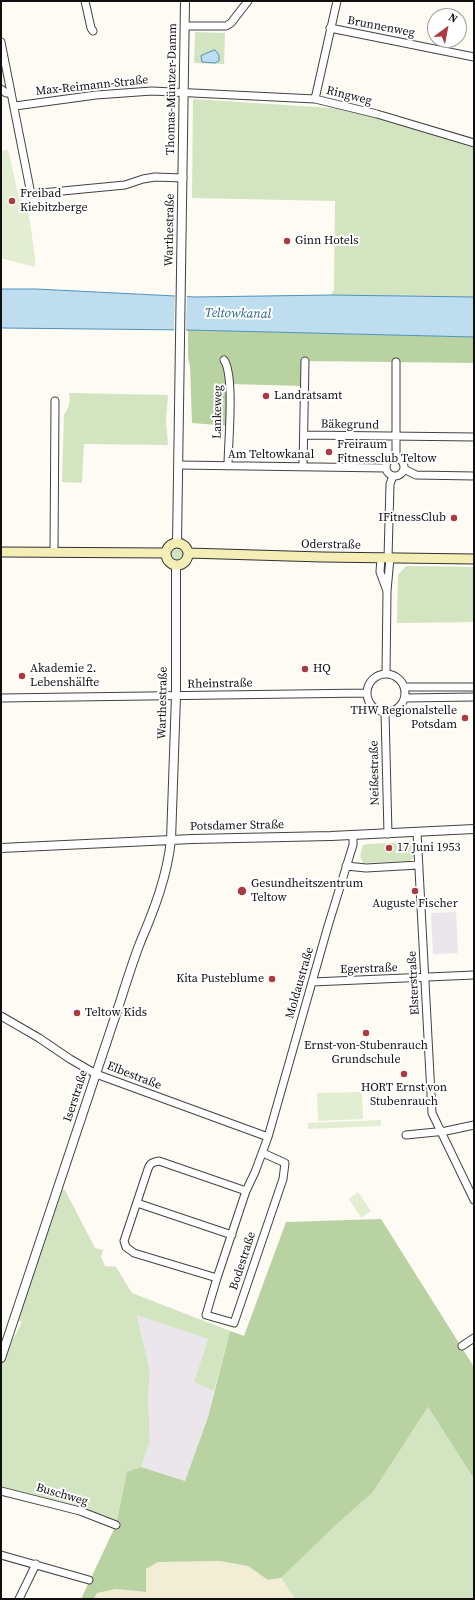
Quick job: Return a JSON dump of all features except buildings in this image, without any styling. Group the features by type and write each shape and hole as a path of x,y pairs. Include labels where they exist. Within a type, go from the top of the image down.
{"main road":[{"path":"177,543 184,545 188,553 186,561 180,565 170,563 166,554 171,544 177,543"},
{"path":"1,552 166,554"},
{"name":"Oderstraße","path":"188,553 474,559"}],"street":[{"path":"85,1 93,31"},
{"name":"Thomas-Müntzer-Damm","path":"183,178 185,1"},
{"path":"185,26 226,26 232,24 248,1"},
{"name":"Ringweg","path":"337,1 315,99 377,114 474,143"},
{"name":"Brunnenweg","path":"330,28 474,57"},
{"path":"1,42 15,106 31,194 125,185 143,179 183,178"},
{"path":"1,89 6,93 11,93"},
{"name":"Max-Reimann-Straße","path":"15,106 96,95 152,91 315,99"},
{"name":"Warthestraße","path":"179,465 183,178"},
{"name":"Lankeweg","path":"224,360 228,368 230,384 228,466"},
{"name":"Bäkegrund","path":"303,466 305,360"},
{"path":"396,362 396,458"},
{"path":"54,552 55,401"},
{"name":"Bäkegrund","path":"304,435 474,437"},
{"path":"396,458 388,462 386,468 388,473 393,476 398,475 404,469"},
{"path":"396,458 402,462 404,469 416,475 474,476"},
{"path":"177,543 179,465"},
{"name":"Am Teltowkanal","path":"179,465 386,468"},
{"path":"386,674 387,591 380,572 386,558 390,484 393,476"},
{"name":"Warthestraße","path":"171,840 176,696 176,565"},
{"path":"386,674 395,676 405,687 405,698 400,707 395,710 385,712 377,710 371,704 367,692 373,680 386,674"},
{"path":"405,687 474,687"},
{"name":"Rheinstraße","path":"1,698 367,692"},
{"path":"405,698 474,697"},
{"name":"Neißestraße","path":"385,712 388,834"},
{"name":"Potsdamer Straße","path":"1,848 250,837 388,834 474,829"},
{"name":"Elsterstraße","path":"417,832 432,1113 474,1200"},
{"name":"Moldaustraße","path":"268,1137 353,845 353,835"},
{"name":"Iserstraße","path":"1,1358 140,942 145,934 158,900 168,861 171,840"},
{"path":"346,866 366,868 419,865"},
{"name":"Egerstraße","path":"312,982 474,976"},
{"name":"Elbestraße","path":"1,1016 96,1074 268,1137"},
{"path":"406,1135 474,1126"},
{"name":"Bodestraße","path":"263,1153 285,1163 283,1179 234,1324 206,1315 246,1191 263,1153 268,1137"},
{"name":"Bodestraße","path":"217,1278 134,1253 126,1247 124,1242 148,1169 153,1162 159,1161 246,1191"},
{"name":"Bodestraße","path":"137,1203 232,1235"},
{"path":"462,1346 474,1338"},
{"name":"Buschweg","path":"1,1490 80,1511 116,1525"},
{"path":"1,1555 89,1580"},
{"path":"19,1599 36,1564"}],"shaded area":[{"path":"456,912 458,953 433,954 431,913"},
{"path":"137,1314 208,1339 194,1382 214,1391 208,1417 185,1481 141,1467 150,1441 148,1398 150,1371"},
{"path":"220,1561 248,1566 268,1580 281,1578 295,1599 94,1599 97,1593 116,1589 146,1592 146,1569 158,1562"}],"green space":[{"path":"195,32 225,33 224,64 194,63"},
{"path":"193,99 332,108 381,119 434,135 446,136 454,141 474,148 474,297 331,295 334,290 335,201 192,198"},
{"name":"Freibad Kiebitzberge","path":"1,146 2,151 8,149 18,194 28,209 35,267 1,258"},
{"path":"188,330 474,337 474,363 305,361 304,386 230,384 229,426 192,423 190,366 188,358"},
{"path":"69,393 168,395 166,421 168,445 84,444 82,483 62,482 64,415 69,404"},
{"path":"177,546 183,548 185,554 183,560 177,562 171,560 169,554 171,548"},
{"path":"406,566 474,567 474,622 397,623 398,575"},
{"path":"411,842 415,854 411,861 363,863 360,856 363,845"},
{"path":"362,1092 363,1119 318,1121 317,1093"},
{"path":"381,1120 381,1126 308,1129 308,1123"},
{"path":"59,1189 65,1190 95,1248 103,1250 101,1257 105,1266 116,1267 132,1293 230,1331 214,1391 194,1382 208,1339 137,1315 150,1371 148,1398 150,1441 141,1467 127,1473 116,1525 1,1491 1,1362 22,1322 14,1319"},
{"path":"358,1192 371,1211 361,1218 349,1199"},
{"path":"381,1219 474,1367 474,1479 428,1407 373,1492 281,1578 268,1580 248,1566 220,1561 158,1562 146,1569 146,1592 116,1589 97,1593 94,1599 81,1599 116,1525 127,1472 141,1467 185,1481 208,1417 230,1331 244,1336 286,1222"},
{"path":"428,1407 474,1479 474,1599 295,1599 281,1578 373,1492"}],"water":[{"path":"215,50 219,55 219,61 215,63 202,62 201,56"},
{"name":"Teltowkanal","path":"1,289 36,289 195,297 331,295 474,297 474,337 188,330 1,328"}],"pier":[{"path":"175,294 187,294 186,332 174,332"}],"place":[{"name":"Freibad Kiebitzberge","path":"12,201"},
{"name":"Ginn Hotels","path":"287,241"},
{"name":"Landratsamt","path":"266,396"},
{"name":"Freiraum Fitnessclub Teltow","path":"329,452"},
{"name":"IFitnessClub","path":"454,518"},
{"name":"HQ","path":"305,669"},
{"name":"Akademie 2. Lebenshälfte","path":"22,676"},
{"name":"THW Regionalstelle Potsdam","path":"465,718"},
{"name":"17 Juni 1953","path":"389,848"},
{"name":"Gesundheitszentrum Teltow","path":"242,891"},
{"name":"Auguste Fischer","path":"415,891"},
{"name":"Kita Pusteblume","path":"272,979"},
{"name":"Teltow Kids","path":"77,1013"},
{"name":"Ernst-von-Stubenrauch Grundschule","path":"366,1033"},
{"name":"HORT Ernst von Stubenrauch","path":"404,1074"}]}
